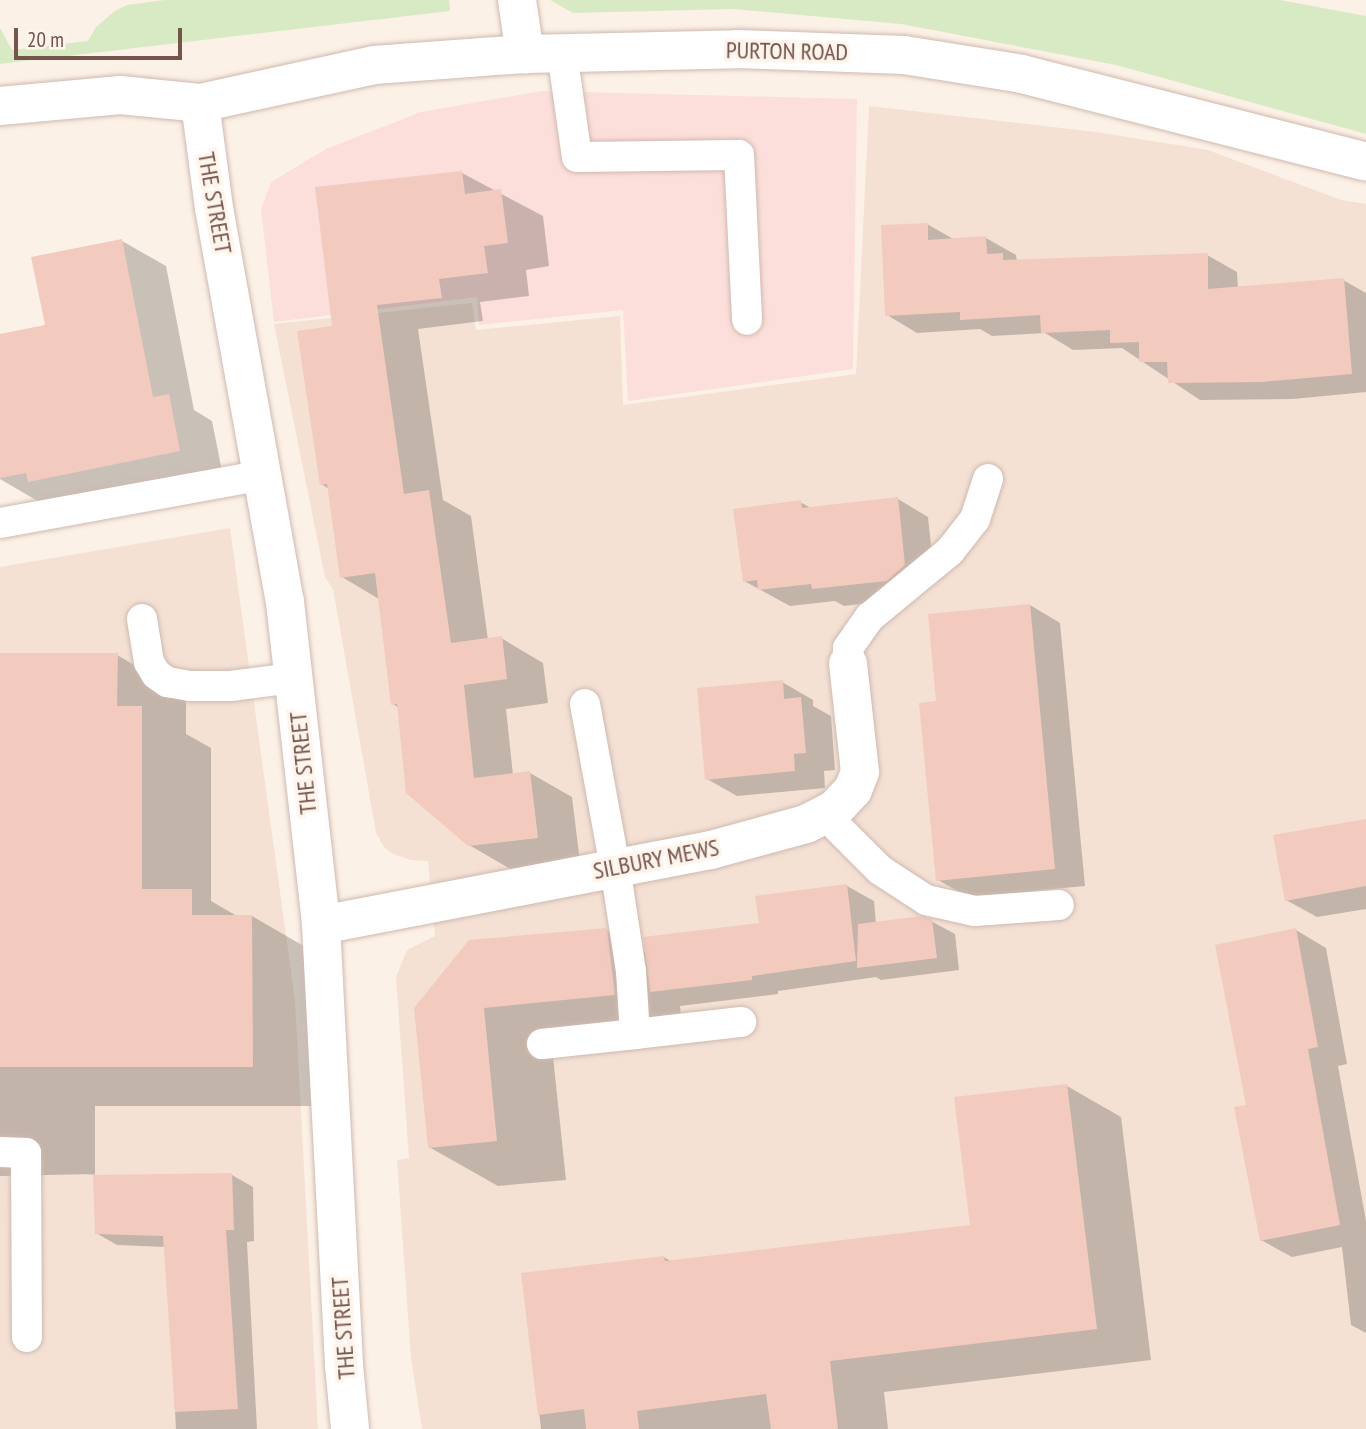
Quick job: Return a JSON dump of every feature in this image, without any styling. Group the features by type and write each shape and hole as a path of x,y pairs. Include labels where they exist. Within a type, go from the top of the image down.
{"street":[{"path":"517,0 525,54"},
{"name":"PURTON ROAD","path":"0,106 120,95 200,103 374,65 525,54 738,49 904,55 1035,78 1366,162"},
{"name":"THE STREET","path":"200,103 214,208 285,602 321,925 344,1365 351,1429"},
{"name":"SILBURY MEWS","path":"321,925 768,837 825,814 853,790 860,772 848,664"}],"lane":[{"path":"562,52 577,157 739,155 747,320"},
{"path":"0,523 263,475"},
{"path":"848,664 848,648 870,617 950,551 975,519 988,479"},
{"path":"142,619 149,662 156,674 167,682 189,686 231,686 293,677"},
{"path":"585,704 631,971 635,1034"},
{"path":"825,814 880,870 926,900 975,911 1059,905"},
{"path":"542,1044 741,1022"},
{"path":"0,1152 26,1153 27,1337"}],"shaded area":[{"path":"542,91 857,99 853,369 628,401 623,310 479,325 477,297 274,322 261,209 271,182 326,149 421,112"},
{"path":"869,106 1096,132 1208,150 1341,200 1366,204 1366,1429 422,1429 411,1358 397,1160 409,1158 396,977 407,950 435,936 428,861 411,860 393,854 384,847 376,833 333,589 325,577 274,324 472,303 476,330 620,316 623,405 856,374"},
{"path":"230,528 295,1001 318,1429 0,1429 0,567"}],"green space":[{"path":"165,0 449,0 450,11 0,64 0,28 12,50 88,41 96,27 115,11 127,5"},
{"path":"550,0 1280,0 1366,16 1366,134 1116,65 901,24 734,9 573,13"}],"building":[{"path":"462,171 465,194 501,189 508,243 484,246 488,273 439,279 442,298 377,305 404,494 429,490 451,643 502,636 507,679 464,685 474,778 530,771 538,838 468,846 406,793 397,704 391,705 375,573 340,578 327,484 320,485 297,331 332,326 315,187"},
{"path":"928,223 928,240 986,236 987,254 1003,253 1003,260 1208,253 1208,289 1344,278 1352,374 1262,382 1168,383 1167,362 1139,362 1139,342 1110,343 1110,330 1041,333 1040,315 960,320 960,312 885,316 881,225"},
{"path":"122,239 153,397 169,394 180,451 28,482 26,473 0,478 0,334 45,325 31,257"},
{"path":"898,497 905,565 887,581 812,589 811,584 758,590 757,580 743,582 733,509 801,500 802,508"},
{"path":"1030,604 1055,869 936,881 919,703 936,701 928,614"},
{"path":"0,653 118,653 117,706 142,706 142,889 192,889 192,915 252,915 253,1067 0,1067"},
{"path":"783,680 784,699 801,697 806,753 794,754 795,771 705,780 697,688"},
{"path":"1366,819 1366,886 1285,901 1273,835"},
{"path":"847,884 856,961 752,976 752,980 650,992 643,937 759,923 755,896"},
{"path":"921,916 932,919 937,958 857,968 858,924"},
{"path":"607,928 615,995 484,1008 497,1141 428,1148 414,1008 469,940"},
{"path":"1296,928 1318,1047 1308,1049 1340,1225 1260,1241 1234,1107 1246,1105 1215,945"},
{"path":"1067,1084 1097,1329 830,1361 838,1429 771,1429 766,1394 637,1411 639,1429 586,1429 584,1409 538,1415 521,1273 664,1256 665,1261 970,1225 954,1097"},
{"path":"232,1173 234,1230 226,1230 238,1409 175,1412 163,1236 95,1234 93,1175"}]}
